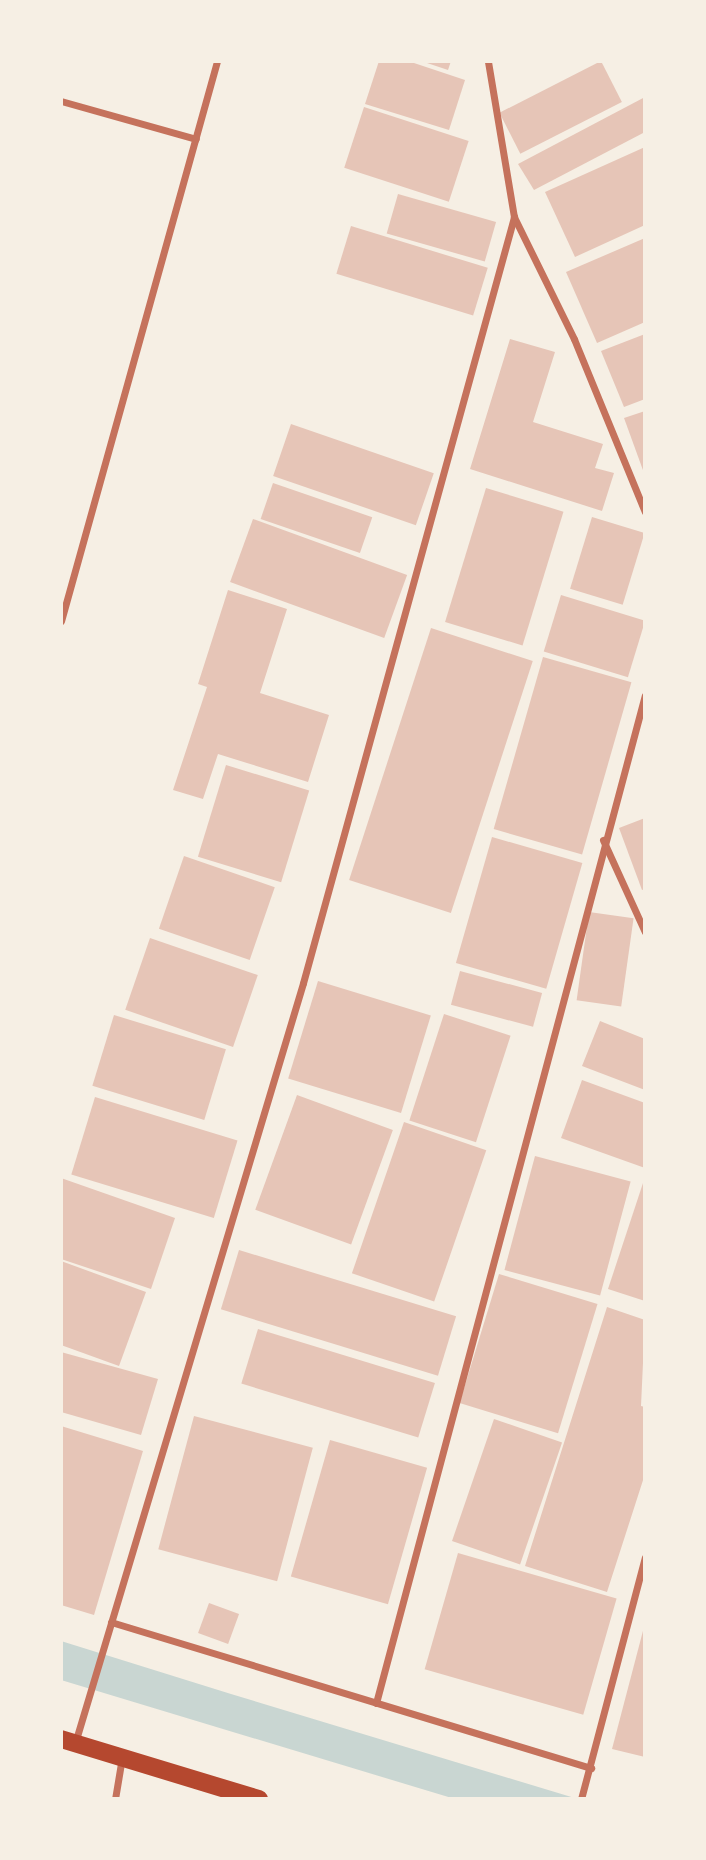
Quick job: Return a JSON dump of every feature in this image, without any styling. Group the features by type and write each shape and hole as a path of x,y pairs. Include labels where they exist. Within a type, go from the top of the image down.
{"main road":[{"path":"68,1741 259,1799"}],"street":[{"path":"61,621 217,61"},
{"path":"488,61 514,217 574,339 645,512"},
{"path":"61,101 196,139"},
{"path":"68,1741 86,1707 303,983 514,217"},
{"path":"376,1703 603,840 645,695"},
{"path":"603,840 645,932"},
{"path":"581,1799 645,1557"},
{"path":"111,1622 591,1768"},
{"path":"115,1799 122,1757"}],"shaded area":[{"path":"61,1641 578,1799 455,1799 61,1680"}],"building":[{"path":"379,61 408,61 465,80 449,130 365,104"},
{"path":"421,61 451,61 448,70"},
{"path":"601,61 622,102 520,154 499,113"},
{"path":"645,97 645,132 534,190 518,164"},
{"path":"364,107 469,141 449,202 344,168"},
{"path":"645,147 645,225 575,257 545,192"},
{"path":"398,194 496,222 485,262 387,233"},
{"path":"351,226 488,268 473,316 336,274"},
{"path":"645,238 645,322 597,343 566,272"},
{"path":"645,334 645,399 624,407 601,351"},
{"path":"510,339 555,352 533,422 603,444 595,468 614,473 602,511 470,469"},
{"path":"645,411 645,473 644,473 624,418"},
{"path":"291,424 434,473 416,525 273,476"},
{"path":"273,483 372,517 360,553 261,519"},
{"path":"486,488 563,512 523,646 445,622"},
{"path":"592,517 645,533 623,605 570,589"},
{"path":"253,519 407,575 384,638 230,582"},
{"path":"228,590 287,609 260,693 329,715 308,782 218,754 203,799 173,790 207,687 198,684"},
{"path":"561,595 645,621 628,677 544,651"},
{"path":"431,628 533,661 451,913 349,880"},
{"path":"543,657 631,682 582,854 494,829"},
{"path":"226,765 309,790 281,882 198,857"},
{"path":"645,818 645,889 642,890 619,828"},
{"path":"492,837 582,863 546,989 456,963"},
{"path":"184,856 275,887 250,960 159,929"},
{"path":"589,912 634,918 621,1006 577,1000"},
{"path":"150,938 258,975 233,1047 125,1010"},
{"path":"460,971 542,993 533,1027 451,1005"},
{"path":"318,981 431,1015 401,1113 288,1079"},
{"path":"444,1014 511,1036 476,1142 409,1121"},
{"path":"114,1015 226,1049 204,1120 92,1086"},
{"path":"600,1021 645,1039 645,1090 582,1066"},
{"path":"582,1080 645,1103 645,1168 561,1138"},
{"path":"297,1095 393,1130 351,1245 255,1210"},
{"path":"95,1097 237,1141 214,1218 71,1174"},
{"path":"404,1122 486,1150 434,1302 352,1273"},
{"path":"535,1156 631,1182 600,1296 504,1270"},
{"path":"61,1178 175,1218 151,1289 61,1259"},
{"path":"645,1180 645,1301 608,1289"},
{"path":"239,1250 456,1316 438,1376 221,1309"},
{"path":"61,1261 146,1292 119,1366 61,1345"},
{"path":"499,1274 597,1304 558,1433 460,1403"},
{"path":"607,1307 645,1320 641,1406 645,1407 645,1474 607,1592 525,1566"},
{"path":"258,1329 435,1383 418,1438 241,1384"},
{"path":"61,1352 158,1379 141,1435 61,1412"},
{"path":"194,1416 313,1448 277,1581 158,1549"},
{"path":"494,1419 562,1442 520,1564 452,1541"},
{"path":"61,1426 143,1451 94,1615 61,1605"},
{"path":"330,1440 427,1468 388,1604 291,1576"},
{"path":"458,1553 617,1598 583,1715 425,1669"},
{"path":"209,1603 239,1614 228,1644 198,1633"},
{"path":"645,1627 645,1757 612,1749"}]}
